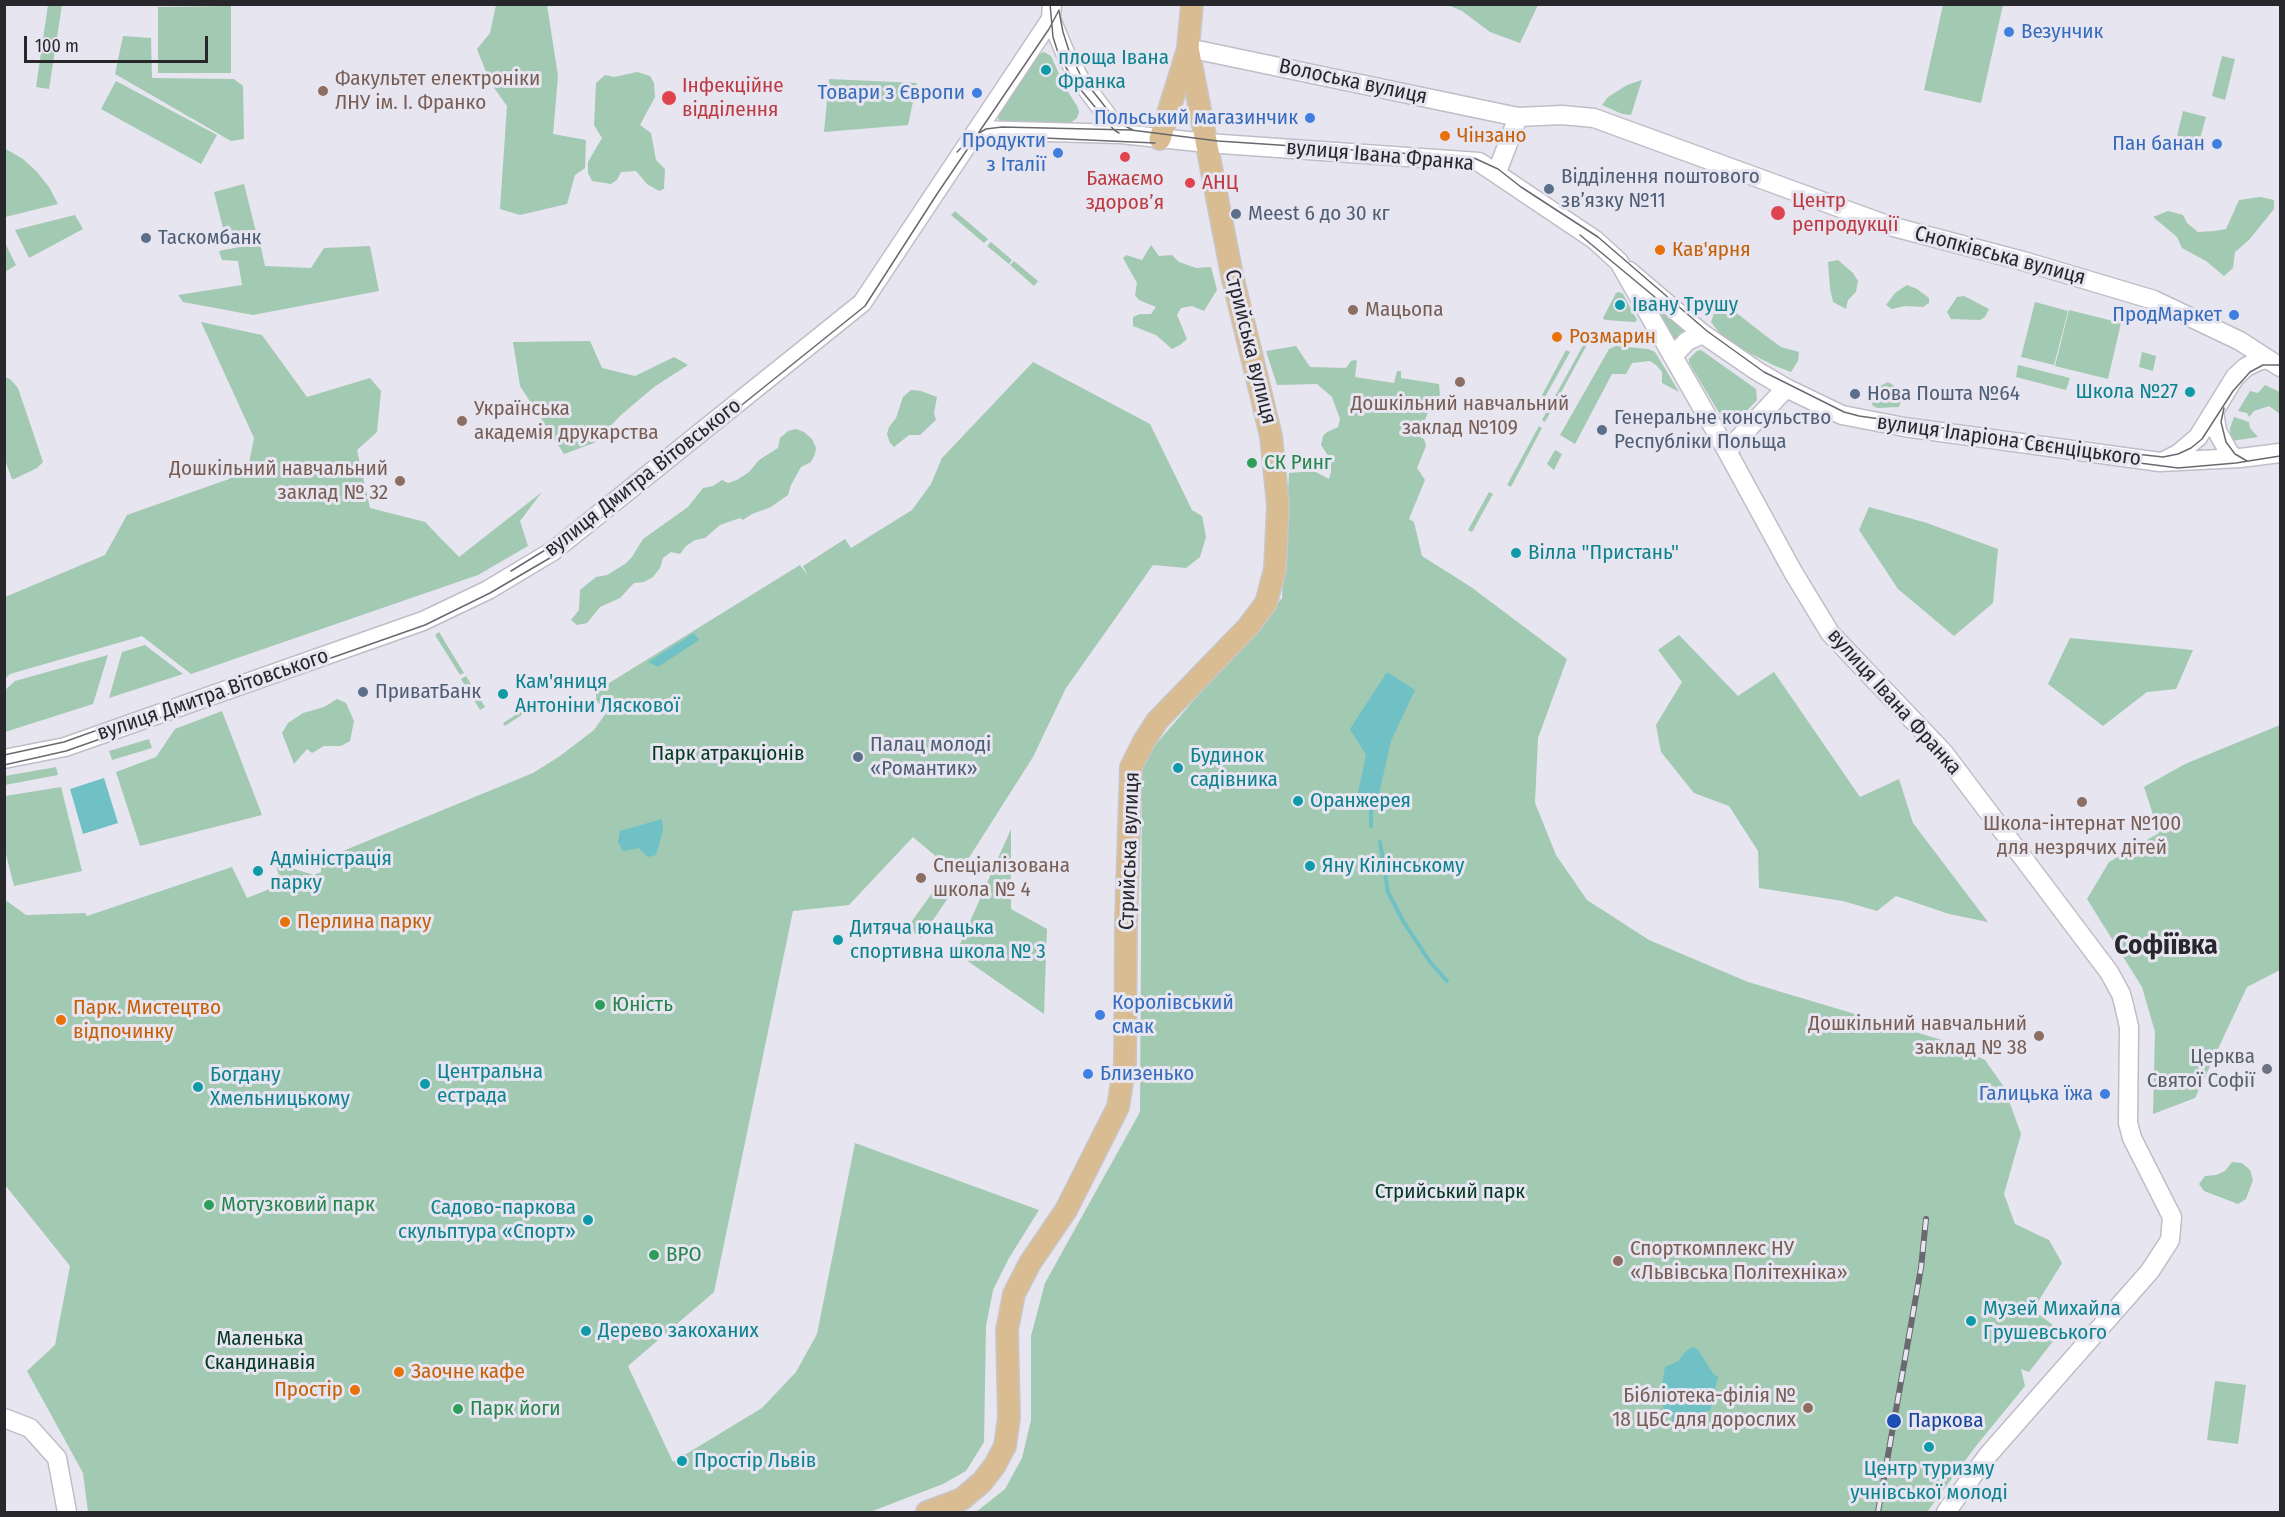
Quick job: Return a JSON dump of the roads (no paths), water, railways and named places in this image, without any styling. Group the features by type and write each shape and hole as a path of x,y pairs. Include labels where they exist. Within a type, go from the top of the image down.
{"main road":[{"path":"1160,139 1188,48 1192,4"},
{"path":"1188,48 1196,35 1206,4"},
{"path":"977,130 1051,12"},
{"path":"1051,12 1066,56 1081,81 1121,134"},
{"name":"Волоська вулиця","path":"1188,48 1518,117"},
{"name":"Стрийська вулиця","path":"927,1512 962,1499 982,1482 995,1465 1005,1446 1009,1418 1007,1330 1014,1294 1030,1263 1066,1210 1118,1107 1125,1063 1126,921 1131,767 1157,721 1248,627 1266,603 1275,569 1278,505 1271,436 1232,275 1188,48"},
{"name":"Снопківська вулиця","path":"1518,117 1562,115 1594,118 1890,226 2023,261 2154,300 2240,340 2274,363"},
{"path":"1497,172 1518,117"},
{"path":"977,130 1121,134"},
{"name":"вулиця Дмитра Вітовського","path":"4,759 65,747 423,621 488,590 553,551 862,303 977,130"},
{"name":"вулиця Івана Франка","path":"1121,134 1207,143 1479,162 1595,240 1619,262 1727,451 1792,572 1830,633 1944,753 2109,972 2121,994 2129,1027 2128,1123 2132,1138 2172,1217 2170,1240 2150,1271 1988,1455 1946,1512"},
{"name":"вулиця Іларіона Свєнціцького","path":"1619,262 1703,334 1786,388 1842,415 2160,462 2178,463 2280,453"},
{"path":"1673,356 1687,341 1703,334"},
{"name":"вулиця Іларіона Свєнціцького","path":"2160,462 2171,459 2198,437 2235,377 2258,360 2274,363"},
{"path":"1727,451 1786,388"},
{"path":"2214,412 2217,431 2230,454 2236,458"},
{"path":"4,1418 30,1428 57,1458 67,1512"}],"water":[{"path":"694,633 699,640 658,667 648,662"},
{"path":"1387,672 1415,690 1391,741 1379,794 1355,807 1366,755 1350,729"},
{"path":"104,778 118,823 83,834 70,789"},
{"path":"662,819 663,831 656,855 648,857 639,848 623,851 618,842 620,831"},
{"path":"1693,1347 1698,1350 1714,1375 1718,1376 1710,1411 1706,1411 1704,1416 1695,1420 1686,1430 1681,1430 1672,1423 1672,1416 1668,1415 1668,1411 1659,1402 1665,1367 1678,1361 1687,1350"}],"waterway":[{"path":"1371,794 1371,826"},
{"path":"1380,842 1388,892 1403,921 1430,962 1447,981"}],"tram line":[{"path":"1050,4 1053,37 1059,56 1076,84 1119,133"},
{"path":"4,765 66,751 425,625 490,593 555,555 865,306 937,194 1049,29 1059,10"},
{"path":"1059,11 1070,54 1081,76 1110,113 1123,125 1133,130"},
{"path":"957,152 972,137 986,129 1002,127 1131,130 1218,141 1474,158 1498,169 1521,187 1598,237 1707,331 1764,372 1844,412 1859,416 2163,457 2178,454 2191,448 2202,439 2233,391 2250,372 2263,365 2280,365"},
{"path":"984,139 999,136 1155,143"},
{"path":"1580,235 1656,298"},
{"path":"2224,408 2221,422 2226,442 2235,454 2247,461"},
{"path":"2132,462 2178,468 2236,463 2280,456"},
{"path":"511,571 550,547 594,512"},
{"path":"4,755 64,742 117,723"}],"railway":[{"path":"1878,1512 1921,1268 1926,1219"}],"place":[{"name":"Везунчик","path":"2009,32"},
{"name":"площа Івана Франка","path":"1046,70"},
{"name":"Факультет електроніки ЛНУ ім. І. Франко","path":"323,91"},
{"name":"Товари з Європи","path":"977,93"},
{"name":"Інфекційне відділення","path":"669,98"},
{"name":"Польський магазинчик","path":"1310,118"},
{"name":"Чінзано","path":"1445,136"},
{"name":"Пан банан","path":"2217,144"},
{"name":"Продукти з Італії","path":"1058,153"},
{"name":"Бажаємо здоровʼя","path":"1125,157"},
{"name":"АНЦ","path":"1190,183"},
{"name":"Відділення поштового зв’язку №11","path":"1549,189"},
{"name":"Центр репродукції","path":"1778,213"},
{"name":"Meest 6 до 30 кг","path":"1236,214"},
{"name":"Таскомбанк","path":"146,238"},
{"name":"Кав'ярня","path":"1660,250"},
{"name":"Івану Трушу","path":"1620,305"},
{"name":"Мацьопа","path":"1353,310"},
{"name":"ПродМаркет","path":"2234,315"},
{"name":"Розмарин","path":"1557,337"},
{"name":"Дошкільний навчальний заклад №109","path":"1460,382"},
{"name":"Школа №27","path":"2190,392"},
{"name":"Нова Пошта №64","path":"1855,394"},
{"name":"Українська академія друкарства","path":"462,421"},
{"name":"Генеральне консульство Республіки Польща","path":"1602,430"},
{"name":"СК Ринг","path":"1252,463"},
{"name":"Дошкільний навчальний заклад № 32","path":"400,481"},
{"name":"Вілла \"Пристань\"","path":"1516,553"},
{"name":"ПриватБанк","path":"363,692"},
{"name":"Кам'яниця Антоніни Ляскової","path":"503,694"},
{"name":"Палац молоді «Романтик»","path":"858,757"},
{"name":"Будинок садівника","path":"1178,768"},
{"name":"Оранжерея","path":"1298,801"},
{"name":"Школа-інтернат №100 для незрячих дітей","path":"2082,802"},
{"name":"Яну Кілінському","path":"1310,866"},
{"name":"Адміністрація парку","path":"258,871"},
{"name":"Спеціалізована школа № 4","path":"921,878"},
{"name":"Перлина парку","path":"285,922"},
{"name":"Дитяча юнацька спортивна школа № 3","path":"838,940"},
{"name":"Юність","path":"600,1005"},
{"name":"Королівський смак","path":"1100,1015"},
{"name":"Парк. Мистецтво відпочинку","path":"61,1020"},
{"name":"Дошкільний навчальний заклад № 38","path":"2039,1036"},
{"name":"Церква Святої Софії","path":"2267,1069"},
{"name":"Близенько","path":"1088,1074"},
{"name":"Центральна естрада","path":"425,1084"},
{"name":"Богдану Хмельницькому","path":"198,1087"},
{"name":"Галицька їжа","path":"2105,1094"},
{"name":"Мотузковий парк","path":"209,1205"},
{"name":"Садово-паркова скульптура «Спорт»","path":"588,1220"},
{"name":"ВРО","path":"654,1255"},
{"name":"Спорткомплекс НУ «Львівська Політехніка»","path":"1618,1261"},
{"name":"Музей Михайла Грушевського","path":"1971,1321"},
{"name":"Дерево закоханих","path":"586,1331"},
{"name":"Заочне кафе","path":"399,1372"},
{"name":"Простір","path":"355,1390"},
{"name":"Бібліотека-філія № 18 ЦБС для дорослих","path":"1808,1408"},
{"name":"Парк йоги","path":"458,1409"},
{"name":"Паркова","path":"1894,1421"},
{"name":"Центр туризму учнівської молоді","path":"1929,1447"},
{"name":"Простір Львів","path":"682,1461"}],"district":[{"name":"Софіївка","path":"2166,946"}],"park label":[{"name":"Парк атракціонів","path":"728,754"},
{"name":"Стрийський парк","path":"1450,1192"},
{"name":"Маленька Скандинавія","path":"260,1351"}]}
